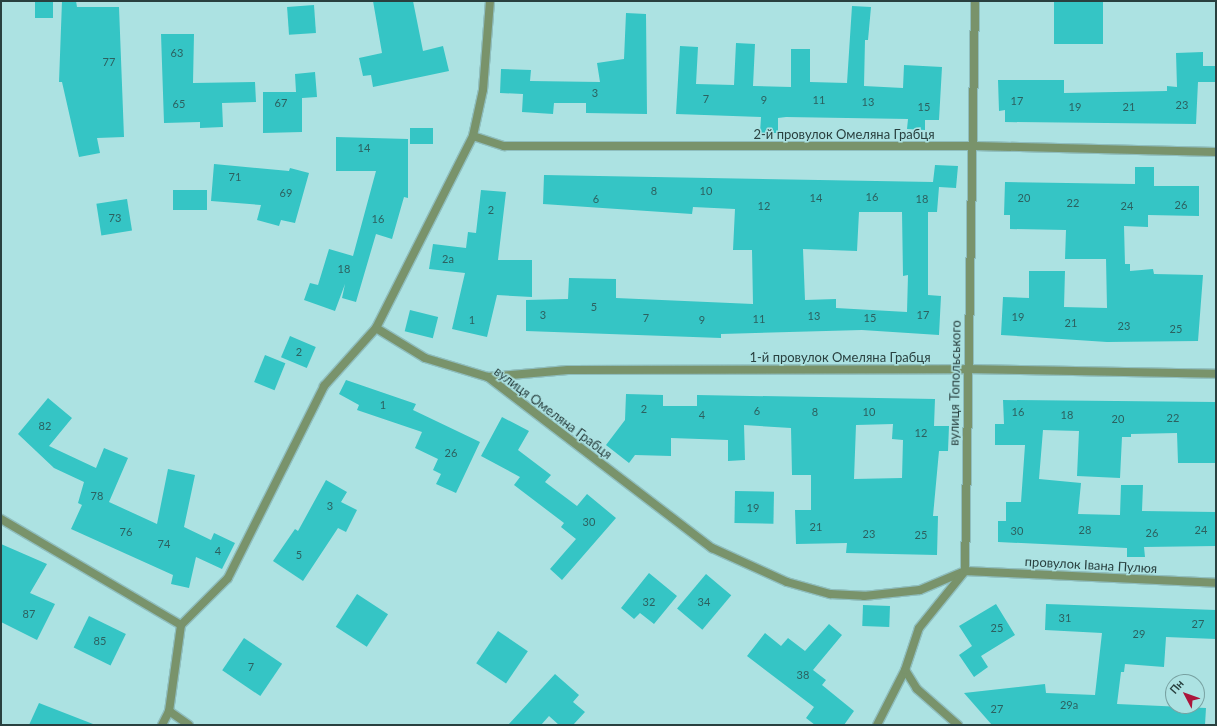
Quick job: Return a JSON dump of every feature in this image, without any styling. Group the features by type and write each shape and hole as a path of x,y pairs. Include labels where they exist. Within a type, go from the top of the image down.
{"street":[{"path":"162,725 169,711 181,625 228,578 324,386 376,328 473,136 483,90 490,1"},
{"name":"вулиця Топольського","path":"965,571 966,368 975,146 975,1"},
{"name":"2-й провулок Омеляна Грабця","path":"473,136 504,146 975,146 1216,152"},
{"name":"вулиця Омеляна Грабця","path":"376,328 425,358 488,377 712,548 787,582 830,594 864,596 920,590 965,571"},
{"name":"1-й провулок Омеляна Грабця","path":"488,377 568,370 966,368 1216,374"},
{"path":"1,519 181,625"},
{"path":"877,725 905,670 919,628 965,571"},
{"name":"провулок Івана Пулюя","path":"965,571 1216,583"},
{"path":"905,670 918,689 958,725"},
{"path":"169,711 189,725"}],"building":[{"path":"35,1 53,1 53,18 35,18"},
{"path":"62,1 76,1 77,7 119,7 124,137 97,138 100,153 79,157 62,82 59,82"},
{"path":"373,1 413,1 423,51 443,46 449,71 373,87 371,75 363,76 359,58 382,53"},
{"path":"1054,1 1103,1 1103,44 1054,44"},
{"path":"314,5 316,33 289,35 287,7"},
{"path":"852,6 871,7 868,40 865,40 864,86 903,88 904,65 942,67 939,120 925,120 925,130 907,129 908,119 786,117 778,118 778,133 760,133 761,117 676,114 680,46 698,47 696,84 734,85 736,43 755,44 753,86 791,87 791,49 810,49 810,82 847,83"},
{"path":"626,13 646,14 647,114 586,113 586,103 554,103 553,114 522,112 523,94 500,93 501,69 531,70 530,81 600,82 597,63 624,59"},
{"path":"161,34 194,34 193,83 255,82 256,102 222,103 223,127 200,128 200,122 164,123"},
{"path":"1203,52 1203,66 1216,66 1216,82 1198,82 1196,124 1005,122 1005,110 999,111 998,80 1064,80 1064,93 1167,91 1167,86 1177,87 1176,53"},
{"path":"315,72 317,97 302,98 302,132 263,133 263,92 296,92 295,74"},
{"path":"410,128 433,128 433,144 410,144"},
{"path":"336,137 408,139 408,198 404,197 392,239 376,234 356,302 342,298 345,284 335,311 304,300 310,283 318,285 329,249 353,256 376,171 336,171"},
{"path":"214,164 289,171 290,168 309,173 295,223 281,220 279,226 257,220 261,205 211,201"},
{"path":"935,165 958,166 956,188 939,187 937,212 928,212 928,295 941,296 939,335 862,330 721,334 721,338 526,331 526,300 568,299 569,278 616,279 616,298 753,304 752,250 733,250 735,209 693,207 692,214 543,204 544,175 933,182","holes":["859,212 902,212 903,276 908,275 907,312 836,308 836,299 805,300 803,249 857,251"]},
{"path":"1135,167 1154,167 1154,186 1199,186 1199,216 1148,215 1148,227 1124,226 1125,264 1130,264 1130,271 1153,269 1154,274 1203,275 1198,341 1107,342 1001,335 1003,297 1029,298 1029,271 1065,271 1064,307 1107,308 1106,259 1065,259 1066,230 1010,229 1010,215 1004,215 1005,182 1135,184"},
{"path":"173,190 207,190 207,210 173,210"},
{"path":"481,190 506,192 498,260 532,260 532,297 497,295 487,337 452,329 465,273 429,269 433,244 466,248 468,232 476,233"},
{"path":"127,199 132,231 101,235 96,204"},
{"path":"410,310 438,317 433,338 405,331"},
{"path":"290,336 316,347 307,368 281,357"},
{"path":"265,355 285,363 275,390 254,382"},
{"path":"346,380 416,404 413,410 480,442 456,493 436,484 441,474 433,470 438,459 415,448 422,432 357,410 359,405 339,394"},
{"path":"626,394 663,395 663,406 697,406 697,395 935,399 934,426 949,426 948,451 939,451 933,516 938,516 937,555 846,553 847,543 796,544 795,510 811,510 811,475 792,475 791,428 744,425 745,460 728,461 728,440 671,438 671,456 635,455 629,463 606,445 625,420","holes":["893,424 892,439 903,440 902,478 854,479 856,425"]},
{"path":"48,398 72,418 49,446 96,468 104,448 128,458 109,502 157,524 168,469 195,475 184,527 211,540 214,533 235,543 222,569 196,557 189,588 171,584 173,575 71,529 82,505 78,503 84,482 54,468 18,434"},
{"path":"1003,400 1216,402 1216,463 1178,463 1177,433 1131,434 1131,437 1122,437 1120,478 1077,476 1079,431 1043,430 1039,479 1081,483 1078,514 1120,515 1121,485 1143,485 1142,511 1216,512 1216,546 1144,547 1145,557 1127,557 1127,548 998,542 998,521 1006,521 1006,502 1021,502 1025,445 995,445 995,424 1004,424"},
{"path":"502,417 529,431 518,450 551,475 545,482 577,506 587,494 616,518 562,580 550,569 576,539 561,527 564,523 514,485 520,477 481,456"},
{"path":"326,480 347,492 341,502 357,510 346,532 338,528 303,581 273,561 295,529 298,531"},
{"path":"735,491 774,492 773,524 734,523"},
{"path":"1,544 47,564 30,593 55,604 37,640 1,622"},
{"path":"649,573 677,596 654,624 640,613 634,619 621,608"},
{"path":"706,574 731,595 702,630 677,608"},
{"path":"357,594 388,614 367,647 336,627"},
{"path":"996,604 1015,635 981,656 988,667 974,677 959,655 972,646 959,626"},
{"path":"1046,604 1216,610 1216,639 1166,637 1164,667 1125,664 1124,672 1121,672 1117,704 1165,706 1165,714 1205,714 1206,708 1205,725 992,725 964,693 1045,684 1046,693 1095,695 1102,633 1045,630"},
{"path":"863,605 890,606 889,627 862,626"},
{"path":"89,616 126,634 111,665 74,647"},
{"path":"829,624 842,635 813,670 826,680 822,685 854,711 844,725 815,725 806,718 814,707 747,656 765,633 781,646 788,638 805,651"},
{"path":"498,631 528,651 506,683 476,663"},
{"path":"244,638 282,664 260,696 222,670"},
{"path":"555,674 579,695 573,702 585,712 573,725 559,725 549,716 541,725 508,725"},
{"path":"39,703 93,724 93,725 29,725"}]}
